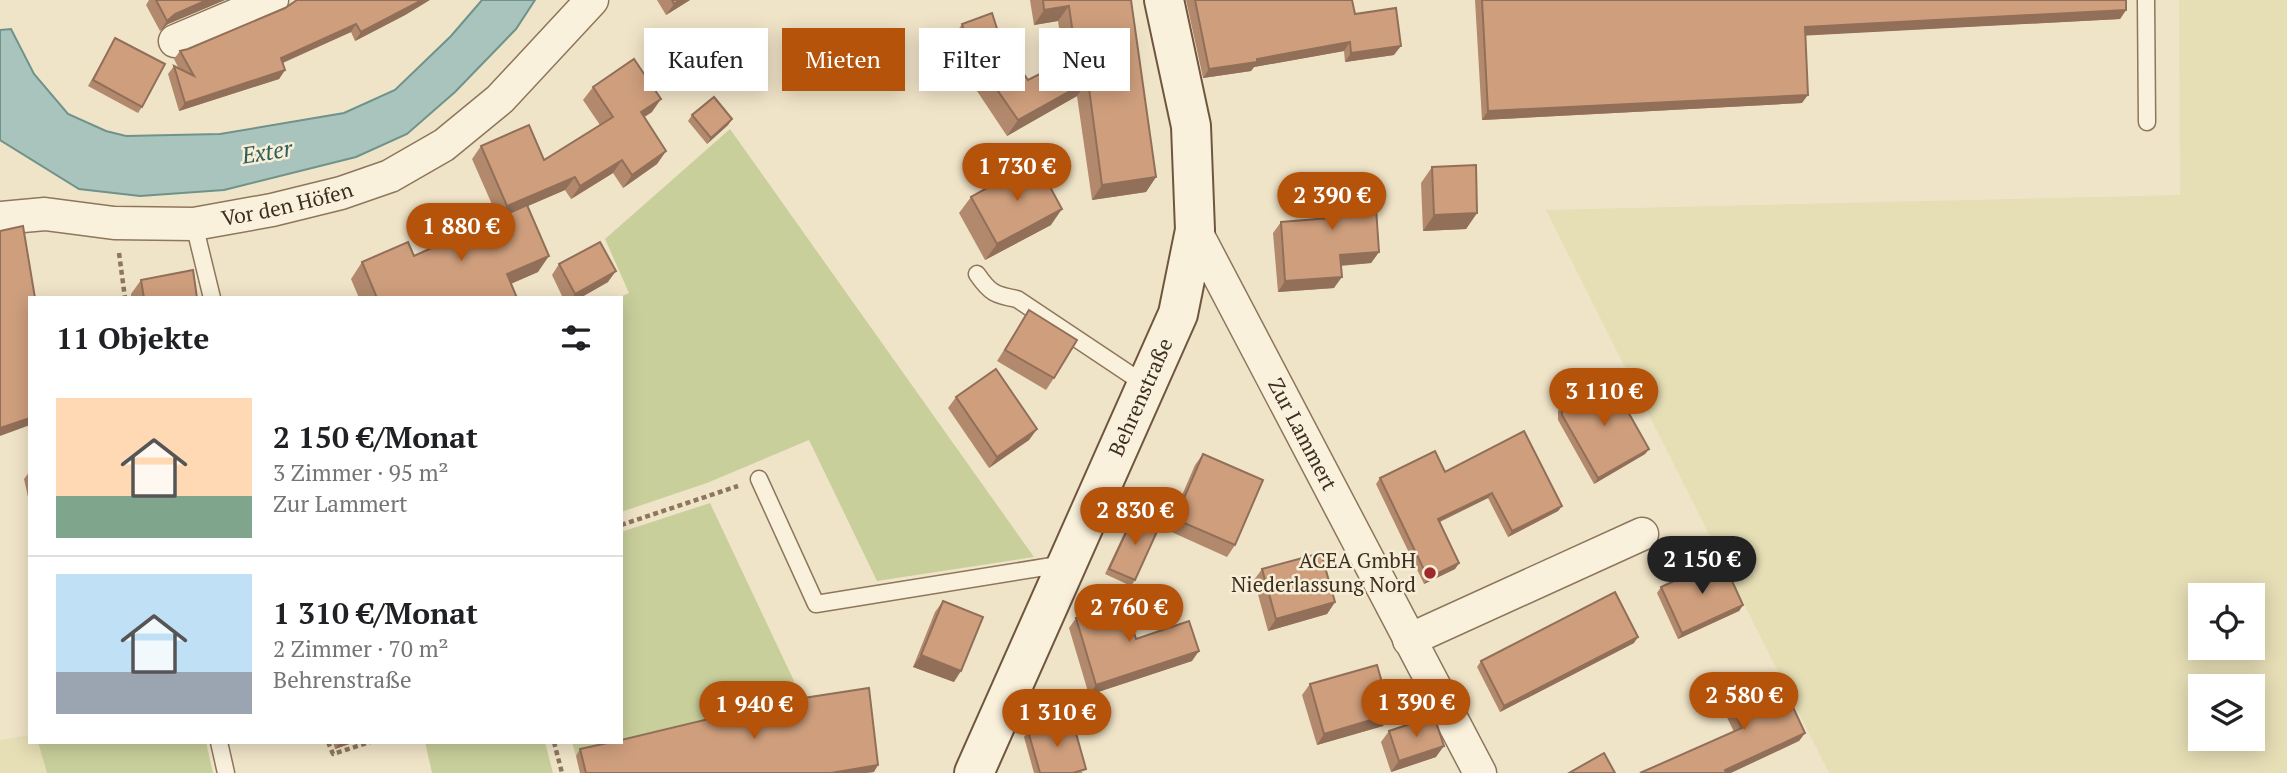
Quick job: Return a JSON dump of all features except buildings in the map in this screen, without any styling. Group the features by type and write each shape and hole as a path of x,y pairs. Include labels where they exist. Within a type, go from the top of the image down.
{"main road":[{"name":"Behrenstraße","path":"974,773 1178,314 1195,230 1191,126 1164,0"}],"street":[{"path":"175,41 272,0"},
{"name":"Vor den Höfen","path":"0,218 45,215 114,223 194,225 341,193 390,176 444,145 500,99 592,0"},
{"name":"Zur Lammert","path":"1195,230 1480,773"},
{"path":"1409,639 1642,534"}],"lane":[{"path":"2146,0 2147,122"},
{"path":"194,225 212,296"},
{"path":"977,274 989,290 1000,296 1017,299 1146,385"},
{"path":"759,479 816,604 1066,564"},
{"path":"219,744 226,773"}],"path":[{"path":"114,223 125,296"},
{"path":"623,524 759,479"},
{"path":"329,744 333,754 364,744"},
{"path":"555,744 562,773"}],"shaded area":[{"path":"2179,0 2287,0 2287,773 1829,773 1546,210 2180,195"},
{"path":"28,735 28,744 39,744 47,773 0,773 0,740"}],"green space":[{"path":"730,129 1034,557 877,581 809,440 707,483 623,511 622,296 629,293 605,239"},
{"path":"710,503 794,681 774,709 576,756 573,744 623,744 623,531"},
{"path":"39,744 206,744 213,773 47,773"},
{"path":"425,744 546,744 553,773 432,773"}],"water":[{"name":"Exter","path":"482,0 535,0 516,29 455,92 407,134 356,157 224,190 140,196 79,189 0,140 0,30 11,29 34,74 68,114 106,131 126,136 220,134 344,113 395,90 451,36"}],"place":[{"name":"ACEA GmbH Niederlassung Nord","path":"1430,573"}]}
